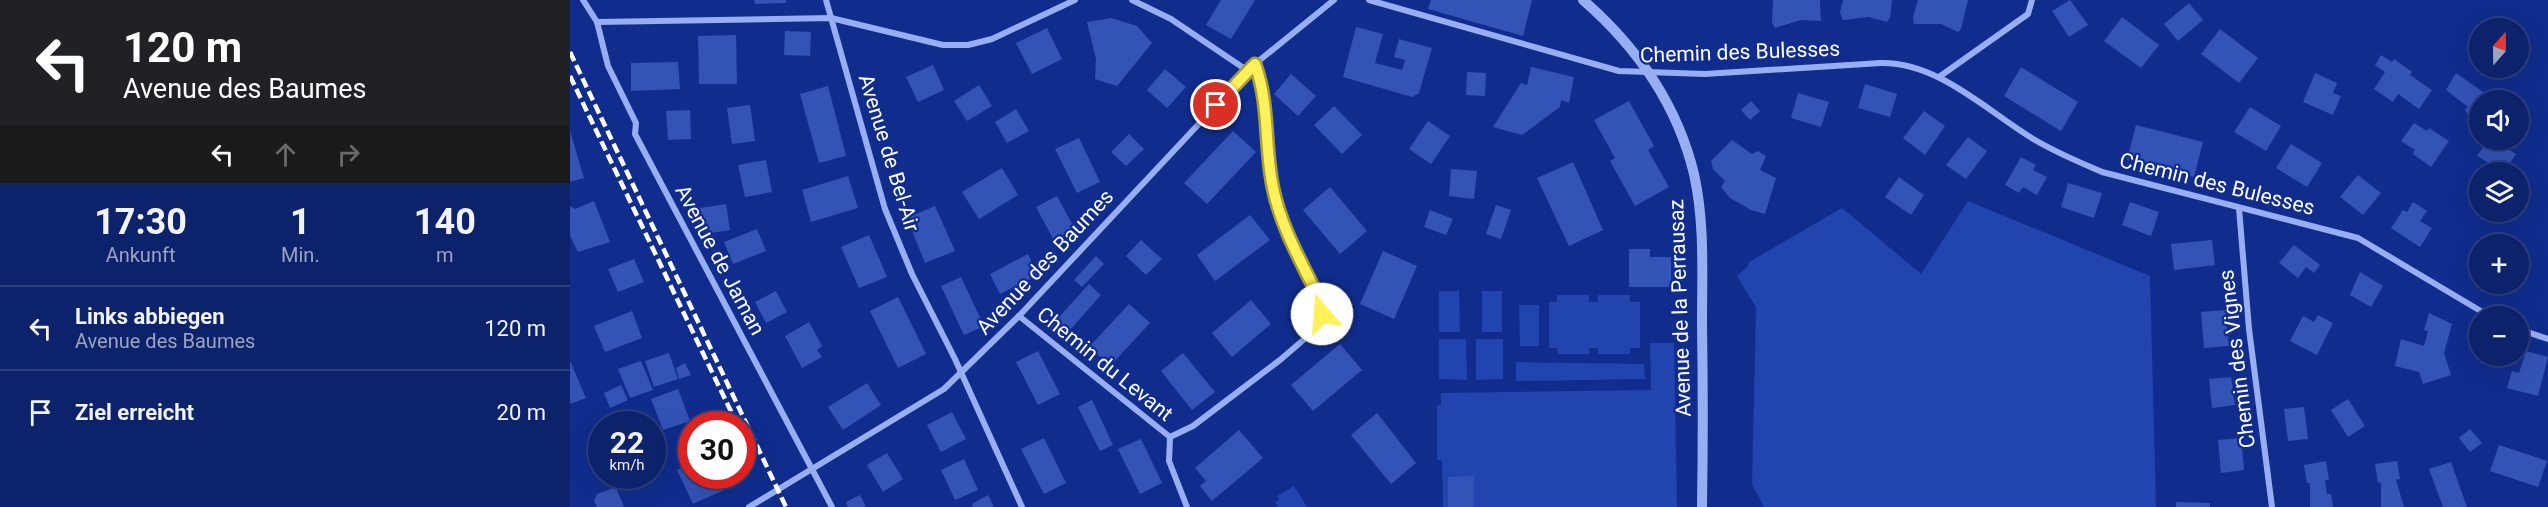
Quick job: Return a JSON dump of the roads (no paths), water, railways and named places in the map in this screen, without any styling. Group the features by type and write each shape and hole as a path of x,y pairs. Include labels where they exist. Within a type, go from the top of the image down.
{"street":[{"name":"Avenue de Jaman","path":"583,0 597,22 608,66 636,123 635,134 790,432 832,507"},
{"name":"Avenue de Bel-Air","path":"826,0 885,209 912,274 961,372 1023,507"},
{"path":"597,22 831,18 943,45 968,45 992,39 1075,0"},
{"path":"1132,0 1171,19 1248,71"},
{"name":"Avenue des Baumes","path":"749,507 944,389 1018,316 1255,64 1334,0"},
{"name":"Chemin des Bulesses","path":"1369,0 1562,57 1619,71 1652,74 1704,74 1905,64 1939,77 2036,140 2070,159 2102,172 2358,238 2472,306"},
{"name":"Avenue de la Perrausaz","path":"1583,0 1622,37 1652,74 1678,125 1694,175 1702,233 1702,507"},
{"path":"1939,77 2028,14 2032,0"},
{"path":"1170,437 1192,426 1281,360 1308,336 1322,314 1322,304 1286,229 1273,188 1263,87 1255,64"},
{"name":"Chemin des Vignes","path":"2239,208 2249,328 2272,507"},
{"name":"Chemin du Levant","path":"1018,316 1170,437 1169,461 1187,507"},
{"path":"2529,333 2548,339"}],"railway":[{"path":"570,52 786,507"},
{"path":"570,76 731,411"}]}
